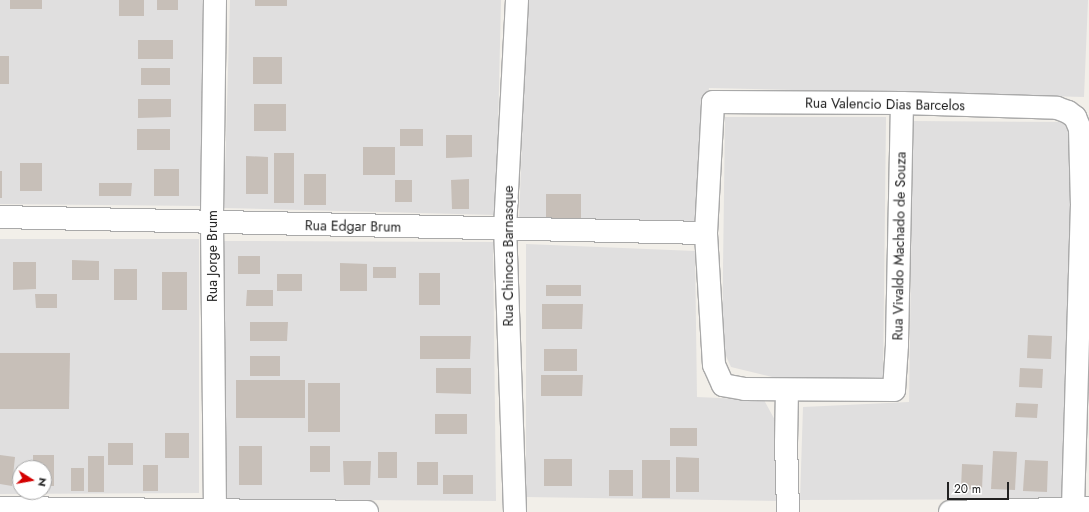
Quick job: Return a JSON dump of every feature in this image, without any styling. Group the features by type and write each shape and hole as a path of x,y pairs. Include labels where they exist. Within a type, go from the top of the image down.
{"street":[{"name":"Rua Jorge Brum","path":"215,0 212,223 215,511"},
{"name":"Rua Chinoca Barnasque","path":"515,512 505,229 517,0"},
{"name":"Rua Valencio Dias Barcelos","path":"706,233 713,102 902,103 1057,108 1068,112 1075,117 1080,129 1086,204"},
{"name":"Rua Vivaldo Machado de Souza","path":"787,390 894,390 897,345 902,103"},
{"path":"950,512 1079,510 1086,204"},
{"name":"Rua Edgar Brum","path":"0,218 706,233"},
{"path":"706,233 714,365 723,385 745,389 787,390 786,443 788,512"},
{"path":"0,508 368,512"}],"shaded area":[{"path":"0,0 204,0 201,206 0,204"},
{"path":"230,0 501,0 496,215 224,208"},
{"path":"527,0 1088,0 1084,97 709,88 700,224 519,222"},
{"path":"725,117 886,117 883,379 788,381 731,367 722,347"},
{"path":"913,121 1072,122 1077,195 1064,499 800,500 803,407 909,402"},
{"path":"0,239 199,239 199,493 52,494 52,460 12,460 12,494 0,494"},
{"path":"224,241 493,242 496,501 226,499"},
{"path":"526,244 695,251 697,397 764,400 776,422 778,501 526,497"}],"building":[{"path":"10,0 42,0 42,9 10,9"},
{"path":"119,0 144,0 144,16 119,16"},
{"path":"157,0 178,0 178,10 157,10"},
{"path":"255,0 287,0 287,6 255,6"},
{"path":"138,40 173,40 173,59 138,59"},
{"path":"0,56 9,56 9,84 0,84"},
{"path":"253,57 282,57 282,84 253,84"},
{"path":"141,68 170,68 170,85 141,85"},
{"path":"138,99 171,99 171,117 138,118"},
{"path":"254,104 286,104 286,131 254,131"},
{"path":"137,129 170,129 170,150 137,150"},
{"path":"400,129 423,129 423,146 400,146"},
{"path":"446,135 472,135 472,157 446,158"},
{"path":"363,147 395,147 395,175 363,175"},
{"path":"274,153 294,153 294,203 274,203"},
{"path":"246,156 268,157 268,194 246,194"},
{"path":"20,163 42,163 42,191 20,191"},
{"path":"154,169 179,169 179,196 154,196"},
{"path":"0,171 2,171 2,198 0,198"},
{"path":"304,174 326,174 326,205 304,205"},
{"path":"469,179 469,209 452,209 451,180"},
{"path":"395,180 412,180 412,202 395,202"},
{"path":"99,183 132,183 131,196 99,196"},
{"path":"546,194 581,194 581,220 546,220"},
{"path":"238,256 260,256 260,274 238,274"},
{"path":"72,260 99,261 99,280 72,280"},
{"path":"13,262 36,262 36,289 13,290"},
{"path":"340,263 367,264 367,291 340,291"},
{"path":"373,267 396,267 396,278 373,278"},
{"path":"114,269 137,269 137,300 114,300"},
{"path":"162,272 187,272 187,310 162,310"},
{"path":"419,273 440,273 440,305 419,305"},
{"path":"277,274 302,274 302,291 277,291"},
{"path":"546,285 581,285 581,296 546,296"},
{"path":"247,290 273,290 273,306 246,306"},
{"path":"35,294 57,294 57,308 36,308"},
{"path":"542,304 583,304 582,329 542,329"},
{"path":"250,322 288,322 287,341 250,341"},
{"path":"1028,335 1052,336 1051,359 1027,358"},
{"path":"420,336 471,336 470,359 420,359"},
{"path":"544,349 577,349 577,371 544,371"},
{"path":"0,353 70,353 69,409 0,409"},
{"path":"250,356 280,356 280,376 250,376"},
{"path":"436,368 471,368 471,394 436,393"},
{"path":"1020,368 1043,369 1042,388 1019,387"},
{"path":"541,375 583,375 582,396 541,396"},
{"path":"236,380 305,380 305,418 236,418"},
{"path":"308,383 340,383 340,432 308,432"},
{"path":"1016,403 1038,404 1037,418 1015,417"},
{"path":"435,414 467,414 467,434 435,434"},
{"path":"670,428 697,428 697,446 670,446"},
{"path":"165,433 189,433 189,458 165,458"},
{"path":"108,443 133,443 133,465 108,465"},
{"path":"239,446 262,446 262,485 239,485"},
{"path":"310,446 330,446 330,472 310,472"},
{"path":"993,451 1017,452 1015,490 991,489"},
{"path":"378,452 397,452 397,478 378,478"},
{"path":"0,455 15,457 15,460 12,460 12,486 0,484"},
{"path":"33,455 54,455 54,486 52,486 52,460 33,460"},
{"path":"88,456 104,456 104,492 88,492"},
{"path":"676,457 699,458 699,492 676,492"},
{"path":"544,459 572,459 572,486 544,486"},
{"path":"642,460 670,460 670,498 642,498"},
{"path":"1025,460 1048,461 1047,492 1023,491"},
{"path":"343,461 371,461 370,485 344,485"},
{"path":"417,462 438,462 438,485 417,485"},
{"path":"962,464 983,465 982,490 961,489"},
{"path":"143,465 158,465 158,491 143,491"},
{"path":"71,468 84,468 84,491 71,491"},
{"path":"609,470 633,470 633,496 609,496"},
{"path":"443,475 473,475 473,494 443,494"}]}
